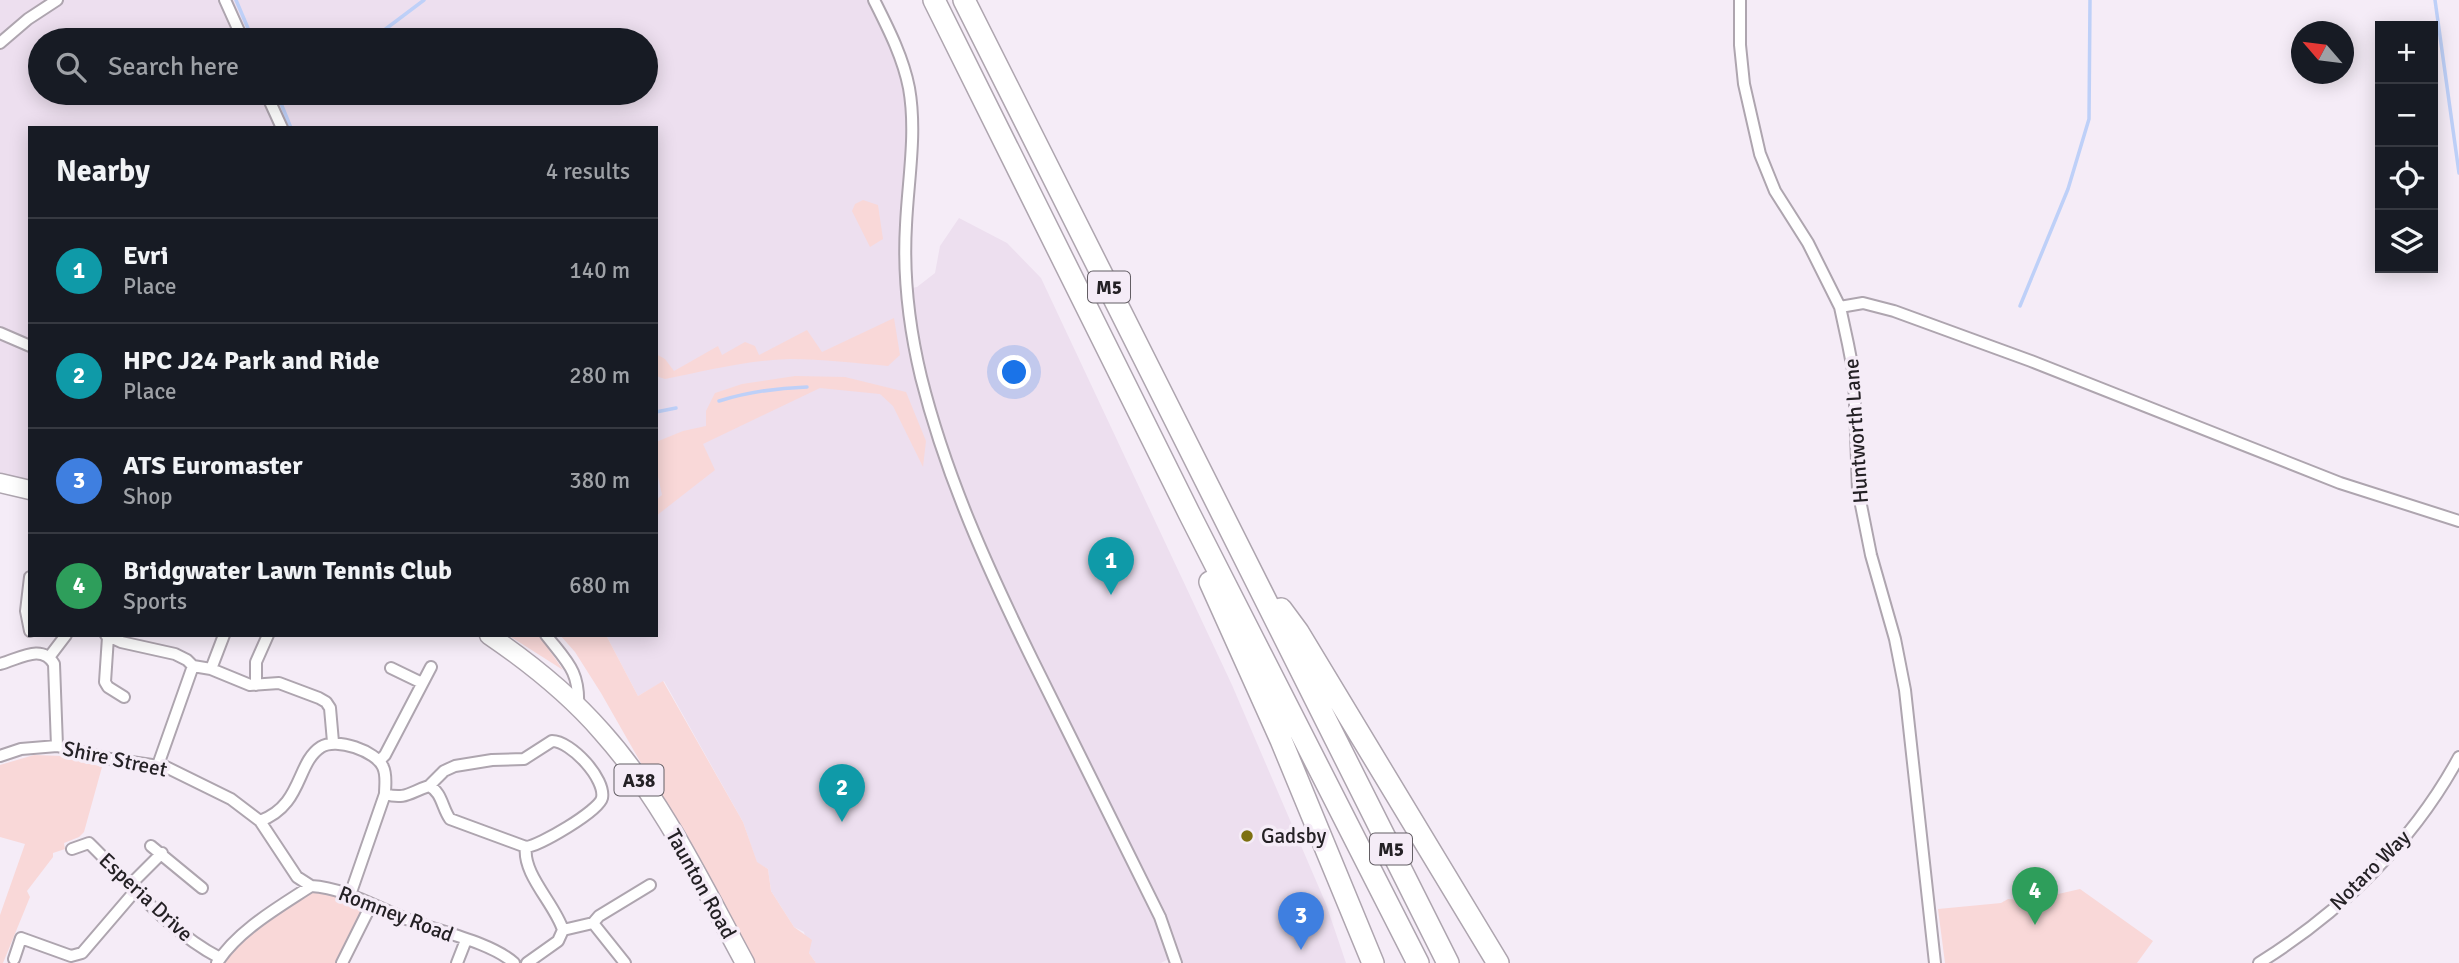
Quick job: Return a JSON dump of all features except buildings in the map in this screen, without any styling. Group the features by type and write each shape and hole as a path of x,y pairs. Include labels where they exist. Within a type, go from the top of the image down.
{"highway":[{"name":"M5","path":"934,0 1418,963"},
{"name":"M5","path":"964,0 1448,963"},
{"name":"M5","path":"1190,514 1210,581 1373,963"},
{"name":"M5","path":"1254,574 1298,632 1498,963"}],"main road":[{"path":"0,483 28,490"},
{"name":"Taunton Road","path":"492,637 549,680 602,732 647,791 686,855 745,963"}],"street":[{"path":"0,43 28,19 57,0"},
{"path":"225,0 238,28"},
{"path":"874,0 902,60 909,88 912,122 905,227 906,282 911,330 934,427 978,546 1160,917 1176,963"},
{"name":"Huntworth Lane","path":"1740,0 1740,45 1744,84 1760,155 1775,191 1808,243 1840,307 1854,375 1860,502 1871,555 1895,639 1905,690 1935,963"},
{"path":"271,105 281,126"},
{"path":"1840,307 1863,303 1894,312 2031,361 2340,483 2459,521"},
{"path":"0,333 28,345"},
{"path":"28,594 28,622"},
{"path":"31,637 37,652"},
{"path":"50,656 64,637"},
{"path":"107,637 105,682 124,697"},
{"path":"116,637 142,640 187,660 193,666 211,669 240,682 287,685 326,702 331,716 333,742"},
{"path":"211,669 223,637"},
{"path":"256,685 256,662 267,637"},
{"path":"548,637 575,673 579,688 578,707"},
{"path":"0,664 37,652 45,652 50,656 54,664 57,746"},
{"path":"158,765 193,666"},
{"path":"350,895 385,794 382,764 385,755 431,667"},
{"path":"390,668 422,683"},
{"path":"385,794 405,797 429,786 444,771 455,766 524,759 552,741 567,745 578,754 595,775 602,790 601,802 597,808 535,845 526,847 450,819 444,811 440,796 429,786"},
{"path":"260,821 286,803 316,751 333,742 347,744 382,764"},
{"name":"Shire Street","path":"0,756 21,749 57,746 110,759 158,765 230,799 260,821 297,877 311,886"},
{"name":"Notaro Way","path":"2259,963 2318,921 2377,869 2422,816 2459,757"},
{"name":"Esperia Drive","path":"72,849 89,843 178,931 219,960"},
{"path":"151,846 202,888"},
{"path":"526,847 531,872 560,920 563,930 558,941 527,963"},
{"path":"14,959 21,938 71,956 82,953 162,853"},
{"name":"Romney Road","path":"219,960 245,933 311,886 350,895 491,949 514,963"},
{"path":"563,930 593,923 599,916 650,886"},
{"path":"342,963 371,905"},
{"path":"593,923 625,963"},
{"path":"457,963 466,940"}],"shaded area":[{"path":"0,0 874,0 909,88 907,289 917,287 935,273 940,246 959,218 1007,243 1041,278 1232,685 1326,904 1346,963 1176,963 1174,956 1161,963 816,963 809,953 804,932 794,927 771,891 768,869 757,863 743,822 664,681 638,696 607,637 658,637 658,126 28,126 28,490 0,483"},
{"path":"863,200 878,205 883,239 870,247 852,211 855,204"},
{"path":"894,318 900,355 888,366 790,359 743,364 665,379 658,377 658,355 665,359 674,371 718,346 722,355 745,342 755,346 759,355 807,330 822,352"},
{"path":"795,376 845,377 906,392 926,441 923,467 893,406 880,394 820,388 703,444 715,470 658,514 658,498 662,495 658,476 658,441 683,431 706,426 706,411 715,393 742,384"},
{"path":"511,637 540,637 563,670"},
{"path":"562,637 607,637 638,696 663,681 743,822 757,862 768,869 771,891 794,927 812,940 809,953 816,963 755,963 575,652"},
{"path":"34,755 63,756 102,767 84,832 64,843 65,849 53,853 53,857 27,891 30,897 3,963 0,963 0,915 25,844 0,837 0,765"},
{"path":"311,886 371,905 342,963 217,963 230,946"},
{"path":"2080,889 2153,941 2137,963 1945,963 1938,909 2001,903 2008,899 2028,901"}],"waterway":[{"path":"236,0 248,28"},
{"path":"387,28 424,0"},
{"path":"2020,306 2068,189 2089,119 2090,0"},
{"path":"2435,0 2459,173"},
{"path":"282,105 290,126"},
{"path":"719,401 762,391 807,387"},
{"path":"658,412 676,408"}],"place":[{"name":"Evri","path":"1111,595"},
{"name":"HPC J24 Park and Ride","path":"842,822"},
{"name":"Gadsby","path":"1247,836"},
{"name":"Bridgwater Lawn Tennis Club","path":"2035,925"},
{"name":"ATS Euromaster","path":"1301,950"}]}
